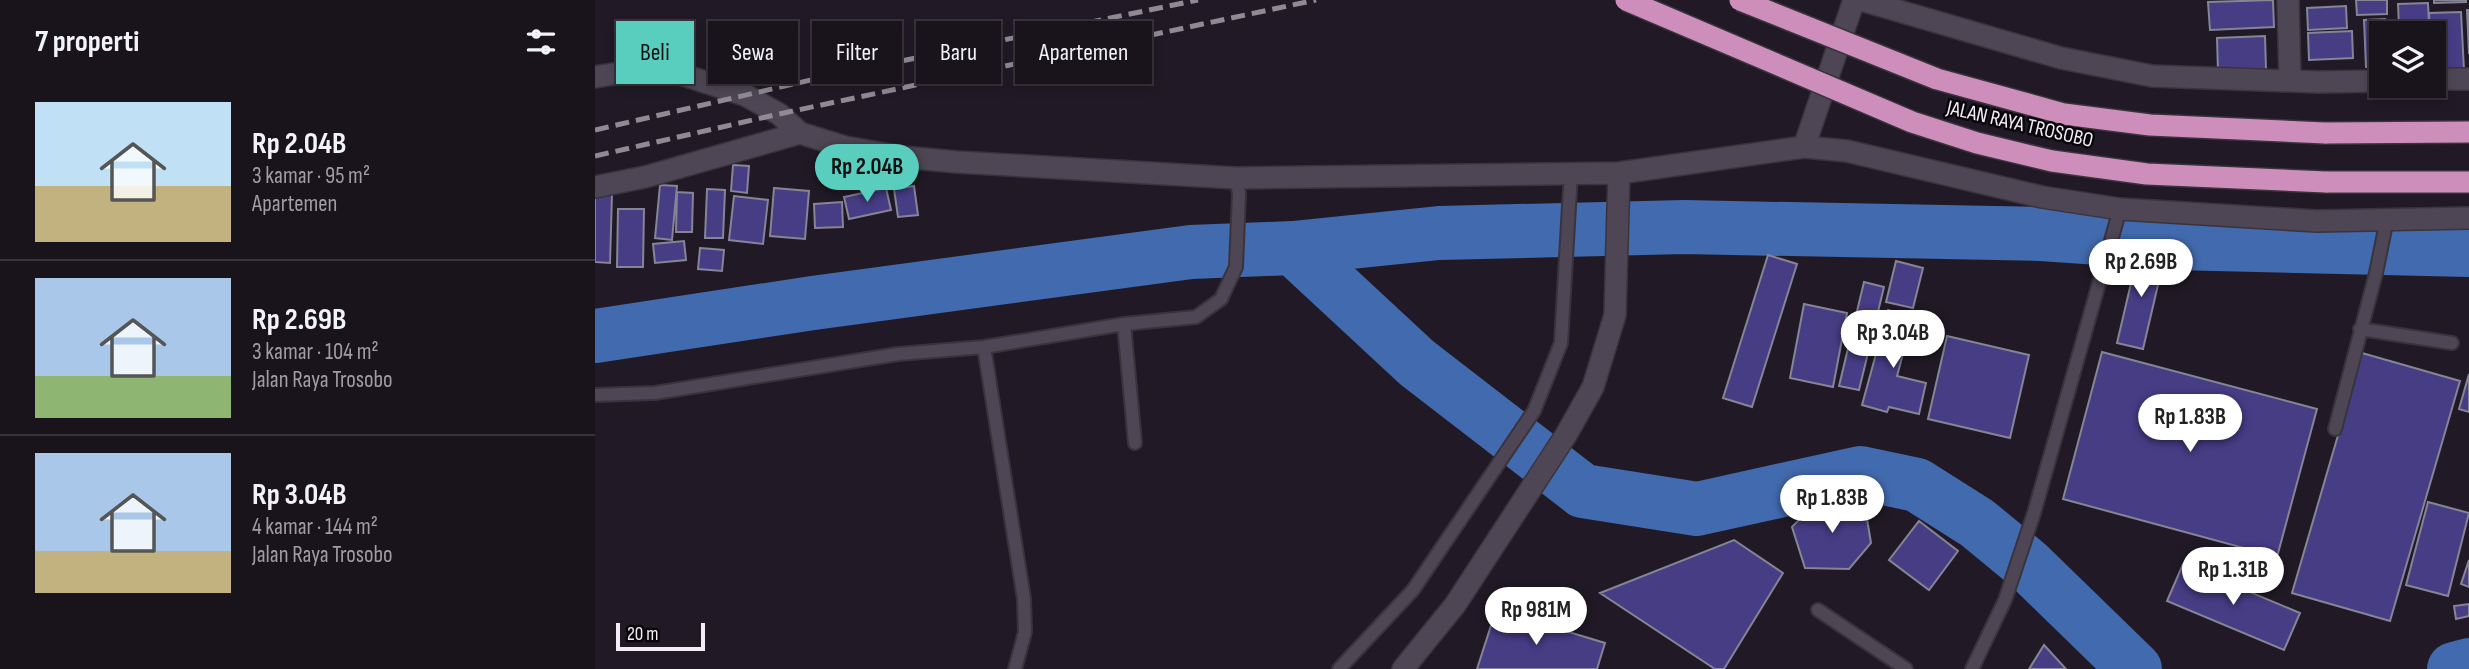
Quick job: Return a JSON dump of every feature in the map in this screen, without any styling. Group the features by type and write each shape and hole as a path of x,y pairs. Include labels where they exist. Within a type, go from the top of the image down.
{"highway":[{"name":"JALAN RAYA TROSOBO","path":"1626,0 1912,122 1977,144 2052,161 2147,174 2326,182 2469,182"},
{"name":"JALAN RAYA TROSOBO","path":"1740,0 1937,79 2064,114 2150,125 2325,133 2469,132"}],"street":[{"path":"1804,147 1854,0"},
{"path":"1861,0 2061,58 2152,76 2369,81"},
{"path":"2288,0 2290,81"},
{"path":"595,77 632,71 674,72 703,79 745,95 779,114 800,133 845,147 903,157 1237,186 1571,172 1619,173 1804,147 1847,151 2042,197 2120,209 2317,221 2469,218"},
{"path":"2446,79 2469,79"},
{"path":"595,187 645,177 800,133"},
{"path":"1403,669 1455,605 1566,435 1593,387 1615,315 1619,173"}],"lane":[{"path":"1339,669 1413,590 1534,411 1561,343 1571,172"},
{"path":"595,395 655,393 898,354 984,347 1124,324 1196,317 1221,299 1236,267 1237,186"},
{"path":"1972,669 2005,600 2033,513 2120,209"},
{"path":"2335,429 2378,265 2387,219"},
{"path":"1124,324 1135,443"},
{"path":"2360,328 2452,343"},
{"path":"984,347 1024,599 1025,632 1014,669"},
{"path":"1818,610 1906,669"}],"building":[{"path":"2273,0 2274,27 2210,30 2208,2"},
{"path":"2356,0 2387,0 2387,14 2357,15"},
{"path":"2434,0 2466,0 2466,2 2434,3"},
{"path":"2428,3 2429,21 2399,21 2398,4"},
{"path":"2346,6 2347,28 2308,30 2307,8"},
{"path":"2467,10 2469,10 2469,54"},
{"path":"2461,12 2464,70 2446,71 2446,21 2429,21 2429,13"},
{"path":"2385,19 2369,21 2369,67 2366,67 2364,20"},
{"path":"2352,31 2353,58 2309,60 2308,33"},
{"path":"2265,36 2266,70 2218,72 2217,38"},
{"path":"733,165 749,166 747,193 731,191"},
{"path":"660,185 677,186 672,240 655,238"},
{"path":"914,186 918,215 898,217 894,189"},
{"path":"774,188 809,191 805,239 770,236"},
{"path":"886,188 891,210 849,219 844,197"},
{"path":"707,189 725,190 723,238 705,238"},
{"path":"677,192 693,193 692,232 676,232"},
{"path":"595,194 612,194 610,263 595,262"},
{"path":"734,196 768,200 763,244 729,240"},
{"path":"842,202 843,227 815,228 814,204"},
{"path":"618,209 644,209 643,267 617,267"},
{"path":"684,241 686,260 655,263 653,244"},
{"path":"700,248 724,250 722,271 698,269"},
{"path":"2139,249 2165,255 2143,349 2117,343"},
{"path":"1768,255 1797,264 1752,407 1723,398"},
{"path":"1896,261 1923,268 1913,308 1886,302"},
{"path":"1864,282 1884,287 1859,390 1839,386"},
{"path":"1804,304 1847,313 1833,387 1790,378"},
{"path":"1888,310 1913,317 1897,376 1926,383 1919,414 1889,407 1887,412 1862,405"},
{"path":"1947,336 2029,355 2010,438 1928,419"},
{"path":"2102,352 2317,409 2277,557 2063,499"},
{"path":"2362,353 2460,381 2390,621 2292,593"},
{"path":"2469,374 2469,412 2459,409"},
{"path":"1820,498 1865,507 1871,543 1849,569 1805,568 1792,527"},
{"path":"2428,502 2469,513 2448,596 2406,585"},
{"path":"1919,521 1958,551 1929,590 1889,560"},
{"path":"1734,540 1783,573 1724,669 1715,669 1600,593"},
{"path":"2469,560 2469,587 2461,584"},
{"path":"2183,564 2300,613 2284,650 2167,601"},
{"path":"2469,604 2469,616 2456,619 2454,606"},
{"path":"1496,610 1605,643 1597,669 1477,669"},
{"path":"2044,645 2066,669 2029,669"}],"waterway":[{"path":"1293,248 1439,233 1684,227 2041,234 2174,243 2469,250"},
{"path":"595,336 813,303 1191,252 1293,248 1417,363 1583,491 1697,509 1860,473 1917,485 1977,523 2028,565 2135,669"},
{"path":"2454,669 2469,665"}],"railway":[{"path":"595,130 828,76 1198,0"},
{"path":"595,156 779,114 1316,0"}]}
